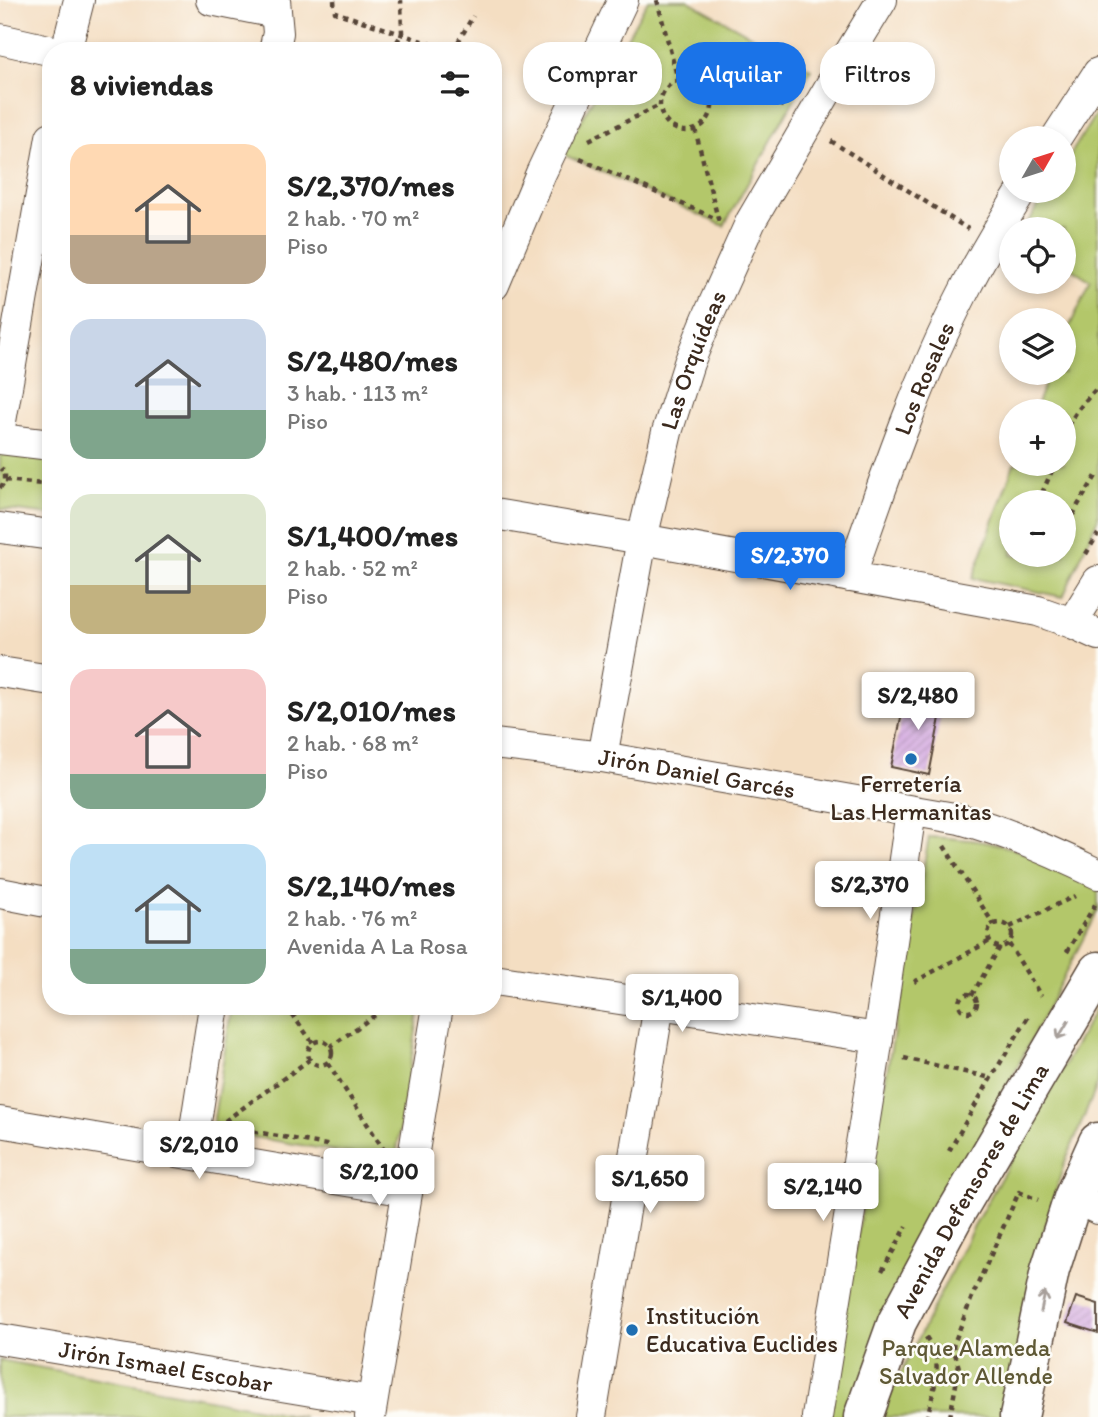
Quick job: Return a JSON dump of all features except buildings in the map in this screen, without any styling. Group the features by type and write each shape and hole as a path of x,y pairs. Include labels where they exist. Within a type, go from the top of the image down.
{"main road":[{"name":"Avenida Defensores de Lima","path":"863,1417 897,1322 955,1214 1098,971"},
{"path":"1019,1417 1050,1270 1080,1207 1098,1142"}],"street":[{"path":"68,42 79,0"},
{"path":"211,0 276,6 276,42"},
{"name":"Las Orquídeas","path":"856,42 882,0"},
{"path":"502,268 558,150 618,2"},
{"path":"0,39 42,49"},
{"path":"1064,126 1098,74"},
{"name":"Las Orquídeas","path":"602,758 642,539 667,432 689,363 751,220 820,103"},
{"path":"0,427 42,188"},
{"name":"Los Rosales","path":"850,577 930,363 962,294 1015,203"},
{"path":"0,439 42,444"},
{"path":"502,515 1038,611 1085,629 1091,569"},
{"path":"0,528 42,534"},
{"path":"0,672 42,679"},
{"name":"Jirón Daniel Garcés","path":"502,745 602,758 960,819 993,828 1049,851 1089,883"},
{"path":"817,1417 886,988 911,811"},
{"path":"0,893 42,901"},
{"path":"502,981 660,1005 877,1045"},
{"path":"591,1417 660,1005"},
{"path":"191,1154 213,1015"},
{"path":"371,1409 436,1015"},
{"path":"0,1122 407,1191"},
{"name":"Jirón Ismael Escobar","path":"0,1339 371,1409"}],"path":[{"path":"334,0 335,12 427,42"},
{"path":"397,42 402,33 401,0"},
{"path":"657,0 676,72"},
{"path":"457,42 473,16"},
{"path":"662,95 665,89 676,81"},
{"path":"558,150 660,105 665,120 671,126 687,131 695,129 708,118 712,105"},
{"path":"779,110 782,105"},
{"path":"807,125 990,243"},
{"path":"695,129 718,219"},
{"path":"558,150 746,232"},
{"path":"718,219 724,207"},
{"path":"1076,412 1098,387"},
{"path":"0,467 5,473 5,480 0,488"},
{"path":"1076,509 1098,473"},
{"path":"5,480 42,484"},
{"path":"1091,569 1098,534"},
{"path":"954,845 943,844 994,925"},
{"path":"1010,927 1089,883"},
{"path":"998,923 1010,927 1012,939 1009,944 997,947 988,938 989,932 998,923"},
{"path":"886,988 907,986 990,941"},
{"path":"1009,944 1041,996"},
{"path":"972,995 1000,947"},
{"path":"972,995 976,998 975,1009 964,1011 960,1007 961,996 972,995"},
{"path":"293,1015 313,1043"},
{"path":"330,1047 375,1015"},
{"path":"326,1042 330,1047 332,1053 328,1063 320,1066 309,1060 307,1054 313,1043 326,1042"},
{"path":"877,1045 991,1078"},
{"path":"219,1125 309,1060"},
{"path":"328,1063 387,1156"},
{"path":"219,1125 222,1112"},
{"path":"219,1125 336,1146"},
{"path":"387,1156 390,1142"},
{"path":"374,1153 387,1156"},
{"path":"950,1417 959,1368 953,1346 1019,1192 1080,1207"},
{"path":"897,1322 925,1335 935,1352 936,1370 926,1417"}],"green space":[{"path":"648,0 687,0 762,42 676,42 676,105 791,105 724,226 562,154 589,105 662,105 662,42 625,42"},
{"path":"1098,110 1098,518 1063,597 973,578 999,506 999,567 1076,567 1076,490 1005,490 1010,476 1076,476 1076,399 1039,399 1044,385 1076,385 1076,313 1091,282 1076,272 1076,217 1032,217 1040,203 1076,203 1076,146"},
{"path":"0,449 42,456 42,514 0,509"},
{"path":"929,837 995,844 1037,858 1098,886 1098,910 913,1269 845,1417 825,1417"},
{"name":"Parque Alameda Salvador Allende","path":"1098,1005 1098,1083 1063,1167 1041,1241 1009,1417 883,1417 891,1393 975,1224"},
{"path":"231,1015 419,1015 395,1161 212,1130"},
{"path":"0,1360 304,1417 0,1417"}],"place":[{"name":"Ferretería Las Hermanitas","path":"911,759"},
{"name":"Institución Educativa Euclides","path":"632,1330"}]}
